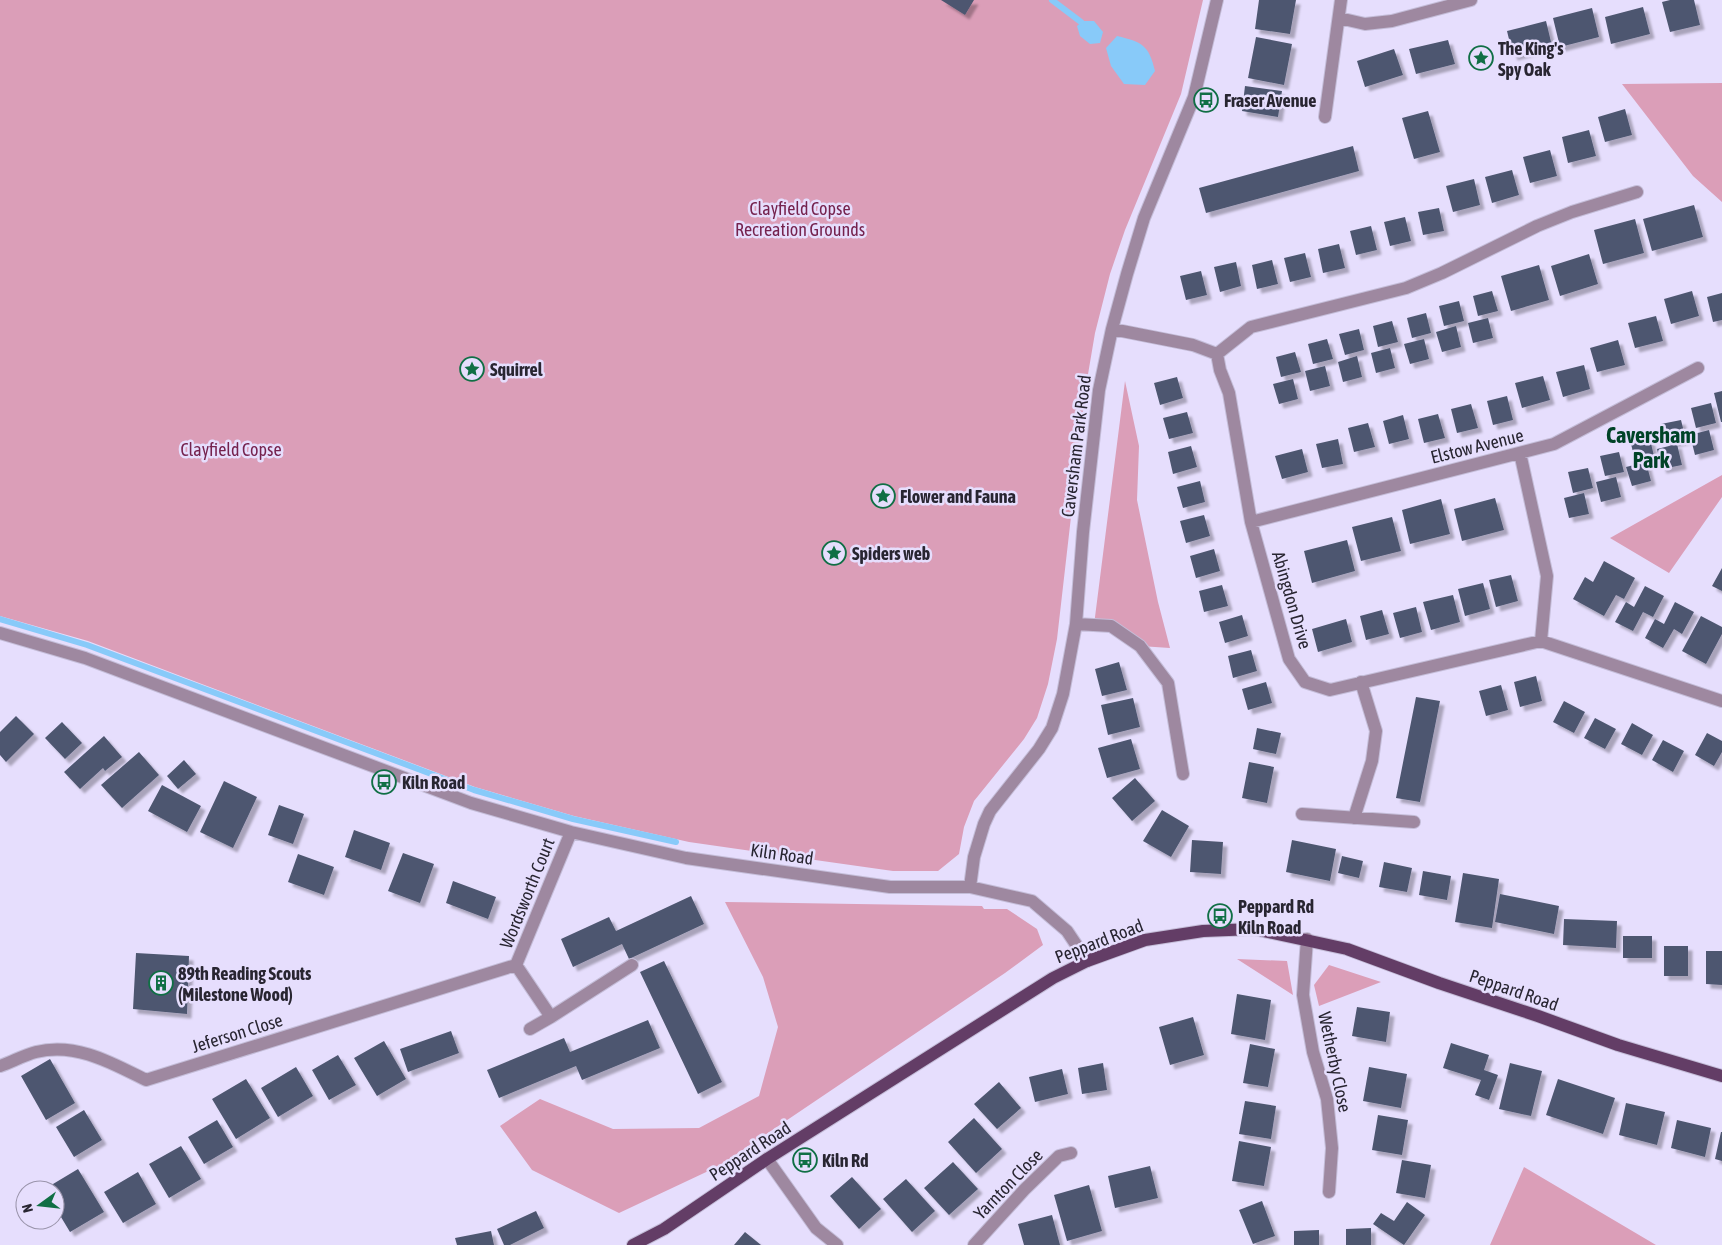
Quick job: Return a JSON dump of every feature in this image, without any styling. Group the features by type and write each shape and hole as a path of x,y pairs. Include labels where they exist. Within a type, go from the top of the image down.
{"main road":[{"name":"Peppard Road","path":"633,1245 664,1229 768,1159 1053,978 1086,961 1145,940 1203,931 1254,929 1307,939 1347,949 1618,1045 1722,1076"}],"street":[{"name":"Caversham Park Road","path":"970,887 974,856 990,811 1039,749 1052,728 1063,694 1076,624 1083,532 1099,390 1112,329 1126,274 1144,218 1194,97 1217,0"},
{"path":"1325,118 1341,0"},
{"path":"1339,18 1365,24 1392,21 1471,0"},
{"path":"1112,329 1193,344 1217,354 1251,327 1406,288 1442,273 1537,226 1572,212 1637,192"},
{"name":"Abingdon Drive","path":"1217,354 1220,370 1229,393 1251,522 1289,659 1305,682 1330,690 1541,641"},
{"name":"Elstow Avenue","path":"1251,522 1554,444 1698,368"},
{"path":"1520,453 1547,576 1541,641 1722,701"},
{"path":"1076,624 1111,626 1140,646 1168,683 1183,774"},
{"name":"Kiln Road","path":"0,633 84,658 471,803 570,832 686,858 890,887 970,887 1032,901 1067,931 1086,961"},
{"path":"1354,818 1372,761 1376,731 1361,682"},
{"path":"1302,814 1414,822"},
{"name":"Wordsworth Court","path":"551,1017 516,965 570,832"},
{"name":"Wetherby Close","path":"1307,939 1303,995 1313,1052 1327,1099 1332,1148 1329,1192"},
{"path":"530,1029 632,964"},
{"name":"Jeferson Close","path":"0,1066 35,1052 59,1048 85,1052 146,1080 516,965"},
{"name":"Yarnton Close","path":"974,1245 1024,1190 1059,1156 1071,1153"},
{"path":"768,1159 816,1228 837,1245"}],"green space":[{"path":"0,0 1203,0 1181,94 1125,230 1110,274 1095,333 1086,386 1057,639 1048,684 1037,718 1024,739 974,801 964,827 959,854 938,871 893,871 689,842 574,816 475,787 88,641 0,616"},
{"path":"1722,83 1722,202 1693,176 1622,84"},
{"path":"1125,381 1139,446 1137,500 1158,602 1170,648 1140,646 1094,625"},
{"path":"1722,475 1722,497 1669,573 1610,538"},
{"path":"725,902 982,906 984,909 1007,909 1037,929 1043,945 1005,973 719,1166 619,1213 532,1170 500,1126 540,1099 613,1129 699,1128 759,1096 778,1027 763,977"},
{"path":"1237,959 1287,961 1293,995"},
{"path":"1329,965 1381,982 1319,1006 1314,985"},
{"path":"1524,1167 1656,1245 1490,1245"}],"water":[{"path":"1083,21 1094,21 1103,32 1100,43 1090,44 1080,36 1077,26"},
{"path":"1117,36 1133,40 1143,46 1150,55 1155,71 1145,85 1124,84 1111,66 1106,48"}],"building":[{"path":"941,0 974,0 965,15"},
{"path":"1259,0 1296,0 1290,34 1255,29"},
{"path":"1694,0 1700,25 1670,32 1662,2"},
{"path":"1643,7 1650,34 1611,44 1605,17"},
{"path":"1592,8 1599,37 1560,47 1553,18"},
{"path":"1546,21 1552,46 1513,56 1507,31"},
{"path":"1256,37 1292,44 1284,85 1248,78"},
{"path":"1448,40 1455,64 1416,74 1409,49"},
{"path":"1394,49 1403,75 1365,87 1357,61"},
{"path":"1245,86 1282,91 1278,117 1242,111"},
{"path":"1625,109 1632,135 1605,142 1598,117"},
{"path":"1428,111 1440,152 1414,159 1402,118"},
{"path":"1589,130 1596,156 1568,163 1562,137"},
{"path":"1353,146 1359,171 1206,213 1199,188"},
{"path":"1550,150 1557,176 1530,183 1523,157"},
{"path":"1512,170 1519,195 1492,203 1485,177"},
{"path":"1474,179 1480,205 1453,212 1446,186"},
{"path":"1694,205 1703,237 1652,251 1643,219"},
{"path":"1439,208 1444,231 1423,235 1418,212"},
{"path":"1405,217 1411,241 1390,246 1384,222"},
{"path":"1635,219 1644,253 1603,264 1594,230"},
{"path":"1371,226 1377,250 1356,255 1350,231"},
{"path":"1339,244 1345,268 1323,273 1318,249"},
{"path":"1305,253 1311,277 1290,282 1284,258"},
{"path":"1589,254 1598,284 1560,296 1551,266"},
{"path":"1272,260 1278,284 1257,289 1252,265"},
{"path":"1236,262 1241,286 1220,292 1214,267"},
{"path":"1539,265 1549,300 1511,311 1501,276"},
{"path":"1201,271 1207,295 1186,300 1180,276"},
{"path":"1492,291 1498,311 1478,316 1473,296"},
{"path":"1692,291 1699,316 1671,324 1664,299"},
{"path":"1722,293 1722,320 1713,322 1707,297"},
{"path":"1459,301 1464,321 1444,326 1439,306"},
{"path":"1426,313 1431,333 1412,338 1407,318"},
{"path":"1656,316 1663,341 1635,348 1628,323"},
{"path":"1488,318 1493,338 1473,343 1468,323"},
{"path":"1392,321 1398,342 1378,347 1373,326"},
{"path":"1456,326 1461,347 1442,352 1436,332"},
{"path":"1359,329 1364,350 1345,355 1339,334"},
{"path":"1327,339 1333,359 1313,364 1308,344"},
{"path":"1424,339 1429,359 1410,364 1404,344"},
{"path":"1618,340 1625,365 1597,372 1590,348"},
{"path":"1390,348 1395,368 1376,373 1371,353"},
{"path":"1295,352 1301,372 1281,377 1276,357"},
{"path":"1357,356 1362,377 1343,382 1338,362"},
{"path":"1584,365 1590,389 1563,397 1556,372"},
{"path":"1325,366 1330,386 1310,391 1305,371"},
{"path":"1543,376 1550,400 1522,408 1515,383"},
{"path":"1177,377 1183,398 1160,405 1154,383"},
{"path":"1293,379 1298,399 1279,404 1273,384"},
{"path":"1722,391 1722,422 1721,422 1714,393"},
{"path":"1507,396 1513,420 1493,425 1487,401"},
{"path":"1711,403 1716,423 1696,428 1691,408"},
{"path":"1471,404 1478,428 1457,433 1451,409"},
{"path":"1187,412 1193,433 1169,439 1163,418"},
{"path":"1438,414 1445,438 1424,443 1418,419"},
{"path":"1403,415 1409,439 1389,444 1383,421"},
{"path":"1681,420 1686,440 1666,444 1661,424"},
{"path":"1368,423 1375,447 1354,452 1348,428"},
{"path":"1709,430 1714,450 1695,455 1690,435"},
{"path":"1649,435 1654,456 1635,460 1630,440"},
{"path":"1338,439 1343,464 1322,468 1316,444"},
{"path":"1677,444 1682,465 1662,469 1657,449"},
{"path":"1191,446 1197,467 1173,474 1168,452"},
{"path":"1302,449 1308,472 1282,479 1275,456"},
{"path":"1619,452 1624,472 1605,476 1600,456"},
{"path":"1646,462 1651,481 1632,486 1626,467"},
{"path":"1588,468 1593,488 1573,493 1568,472"},
{"path":"1616,477 1621,497 1601,502 1596,482"},
{"path":"1200,481 1205,502 1183,508 1177,487"},
{"path":"1584,493 1589,514 1569,518 1564,498"},
{"path":"1495,498 1504,530 1462,541 1454,509"},
{"path":"1441,499 1450,534 1410,544 1402,510"},
{"path":"1204,515 1210,536 1186,543 1180,521"},
{"path":"1392,517 1401,551 1361,561 1352,527"},
{"path":"1347,540 1355,571 1312,583 1304,551"},
{"path":"1214,549 1220,571 1196,578 1190,556"},
{"path":"1604,561 1635,578 1624,599 1616,595 1604,616 1573,599 1585,577 1593,582"},
{"path":"1722,568 1722,591 1712,586"},
{"path":"1511,575 1518,601 1496,607 1489,580"},
{"path":"1483,583 1490,609 1465,616 1458,589"},
{"path":"1222,585 1228,606 1204,612 1199,591"},
{"path":"1645,586 1664,596 1653,617 1643,612 1633,631 1615,622 1626,602 1634,607"},
{"path":"1453,595 1460,622 1431,630 1423,602"},
{"path":"1675,602 1694,612 1682,634 1674,629 1663,648 1645,638 1655,619 1664,624"},
{"path":"1416,607 1422,632 1400,638 1393,613"},
{"path":"1382,610 1389,634 1366,640 1360,616"},
{"path":"1242,615 1248,636 1225,643 1219,622"},
{"path":"1701,616 1722,627 1722,634 1706,664 1682,651"},
{"path":"1346,619 1352,642 1318,652 1312,629"},
{"path":"1251,650 1257,671 1233,678 1228,656"},
{"path":"1119,662 1127,690 1102,696 1095,669"},
{"path":"1536,676 1542,701 1520,707 1514,682"},
{"path":"1266,682 1272,703 1248,710 1242,689"},
{"path":"1501,685 1508,710 1486,716 1479,691"},
{"path":"1416,697 1440,701 1420,802 1396,798"},
{"path":"1133,698 1140,727 1108,735 1101,705"},
{"path":"1564,701 1585,712 1574,733 1553,722"},
{"path":"16,716 34,734 6,762 0,755 0,732"},
{"path":"1595,718 1616,729 1605,749 1584,738"},
{"path":"62,722 82,743 65,759 45,738"},
{"path":"1632,723 1653,735 1642,755 1621,744"},
{"path":"1257,728 1281,733 1276,754 1253,749"},
{"path":"1707,733 1722,741 1722,752 1714,766 1695,755"},
{"path":"104,736 122,757 105,771 103,768 80,789 64,772"},
{"path":"1131,739 1140,769 1107,778 1098,748"},
{"path":"1663,740 1684,751 1673,772 1652,760"},
{"path":"139,752 159,775 122,808 101,785"},
{"path":"184,760 196,774 178,789 167,776"},
{"path":"1249,762 1274,767 1267,803 1242,798"},
{"path":"1135,778 1155,801 1132,821 1112,798"},
{"path":"224,781 257,797 233,848 200,832"},
{"path":"162,785 201,806 187,832 148,811"},
{"path":"279,805 304,814 293,844 268,835"},
{"path":"1162,810 1189,826 1171,857 1143,841"},
{"path":"354,830 390,843 381,870 345,857"},
{"path":"1192,840 1223,842 1221,874 1190,872"},
{"path":"1292,840 1336,849 1330,881 1286,872"},
{"path":"403,853 434,864 420,903 388,891"},
{"path":"298,854 334,867 324,895 288,882"},
{"path":"1342,856 1363,861 1359,878 1338,873"},
{"path":"1384,862 1412,868 1407,892 1379,887"},
{"path":"1423,871 1451,876 1447,900 1419,895"},
{"path":"1463,873 1499,879 1492,928 1455,922"},
{"path":"453,881 496,897 488,919 446,903"},
{"path":"1500,894 1559,906 1554,934 1495,922"},
{"path":"691,896 704,924 629,959 622,944 573,967 561,939 609,917 616,931"},
{"path":"1564,919 1617,921 1616,948 1563,945"},
{"path":"1623,936 1652,936 1652,958 1623,958"},
{"path":"1664,946 1688,946 1688,976 1664,976"},
{"path":"1706,951 1722,951 1722,985 1706,984"},
{"name":"89th Reading Scouts (Milestone Wood)","path":"136,953 189,956 187,1014 133,1009"},
{"path":"664,961 722,1082 698,1094 640,972"},
{"path":"1237,994 1271,1000 1265,1040 1231,1034"},
{"path":"1357,1007 1390,1012 1386,1042 1352,1036"},
{"path":"1193,1017 1204,1055 1170,1065 1159,1027"},
{"path":"648,1020 660,1048 582,1080 576,1066 499,1098 487,1070 564,1038 570,1052"},
{"path":"451,1031 459,1053 408,1072 400,1049"},
{"path":"384,1041 406,1079 377,1096 354,1058"},
{"path":"1451,1043 1489,1055 1484,1070 1498,1075 1489,1100 1475,1095 1481,1080 1443,1068"},
{"path":"1250,1044 1275,1049 1268,1087 1243,1083"},
{"path":"338,1055 356,1085 329,1100 312,1070"},
{"path":"50,1059 75,1103 46,1120 21,1076"},
{"path":"1103,1063 1107,1090 1082,1094 1078,1068"},
{"path":"1510,1063 1542,1071 1531,1116 1499,1109"},
{"path":"296,1067 313,1096 278,1117 261,1088"},
{"path":"1369,1067 1407,1074 1401,1108 1363,1101"},
{"path":"1062,1069 1068,1094 1035,1102 1029,1077"},
{"path":"246,1079 270,1118 236,1139 212,1099"},
{"path":"1558,1079 1615,1098 1603,1134 1546,1115"},
{"path":"999,1082 1021,1108 997,1129 974,1104"},
{"path":"1245,1101 1276,1106 1271,1139 1239,1134"},
{"path":"1626,1103 1665,1112 1657,1145 1619,1135"},
{"path":"84,1110 102,1140 74,1157 56,1127"},
{"path":"1378,1115 1408,1120 1402,1155 1372,1150"},
{"path":"974,1118 1002,1149 976,1173 948,1142"},
{"path":"217,1120 233,1147 204,1164 188,1137"},
{"path":"1677,1120 1711,1128 1705,1157 1671,1148"},
{"path":"1722,1132 1722,1161 1715,1159"},
{"path":"1239,1141 1271,1147 1264,1186 1232,1181"},
{"path":"181,1146 201,1179 169,1198 149,1164"},
{"path":"1402,1160 1431,1165 1425,1198 1396,1193"},
{"path":"953,1162 978,1189 949,1215 924,1188"},
{"path":"1150,1166 1158,1198 1115,1208 1108,1176"},
{"path":"78,1169 104,1212 70,1232 65,1224 65,1180 60,1180"},
{"path":"138,1172 156,1204 123,1223 104,1192"},
{"path":"852,1177 881,1209 859,1229 830,1196"},
{"path":"906,1179 935,1211 912,1232 883,1199"},
{"path":"1089,1185 1102,1231 1067,1241 1054,1195"},
{"path":"1262,1201 1275,1236 1253,1244 1239,1210"},
{"path":"1407,1202 1425,1215 1404,1245 1373,1224 1381,1213 1394,1221"},
{"path":"536,1211 544,1228 510,1245 504,1245 497,1229"},
{"path":"1052,1215 1060,1245 1024,1245 1018,1224"},
{"path":"1371,1228 1371,1245 1346,1245 1346,1229"},
{"path":"1319,1230 1319,1245 1294,1245 1294,1231"},
{"path":"491,1231 494,1245 457,1245 455,1238"},
{"path":"745,1232 761,1245 734,1245"}],"waterway":[{"path":"1052,0 1081,22"},
{"path":"0,619 87,645 474,790 573,819 676,842"}],"place":[{"name":"The King's Spy Oak","path":"1481,58"},
{"name":"Fraser Avenue","path":"1206,100"},
{"name":"Squirrel","path":"472,369"},
{"name":"Flower and Fauna","path":"883,496"},
{"name":"Spiders web","path":"834,553"},
{"name":"Kiln Road","path":"384,782"},
{"name":"Peppard Rd Kiln Road","path":"1220,916"},
{"name":"89th Reading Scouts (Milestone Wood)","path":"161,983"},
{"name":"Kiln Rd","path":"805,1160"}],"district":[{"name":"Caversham Park","path":"1651,448"}],"park label":[{"name":"Clayfield Copse Recreation Grounds","path":"800,218"},
{"name":"Clayfield Copse","path":"231,449"}]}
